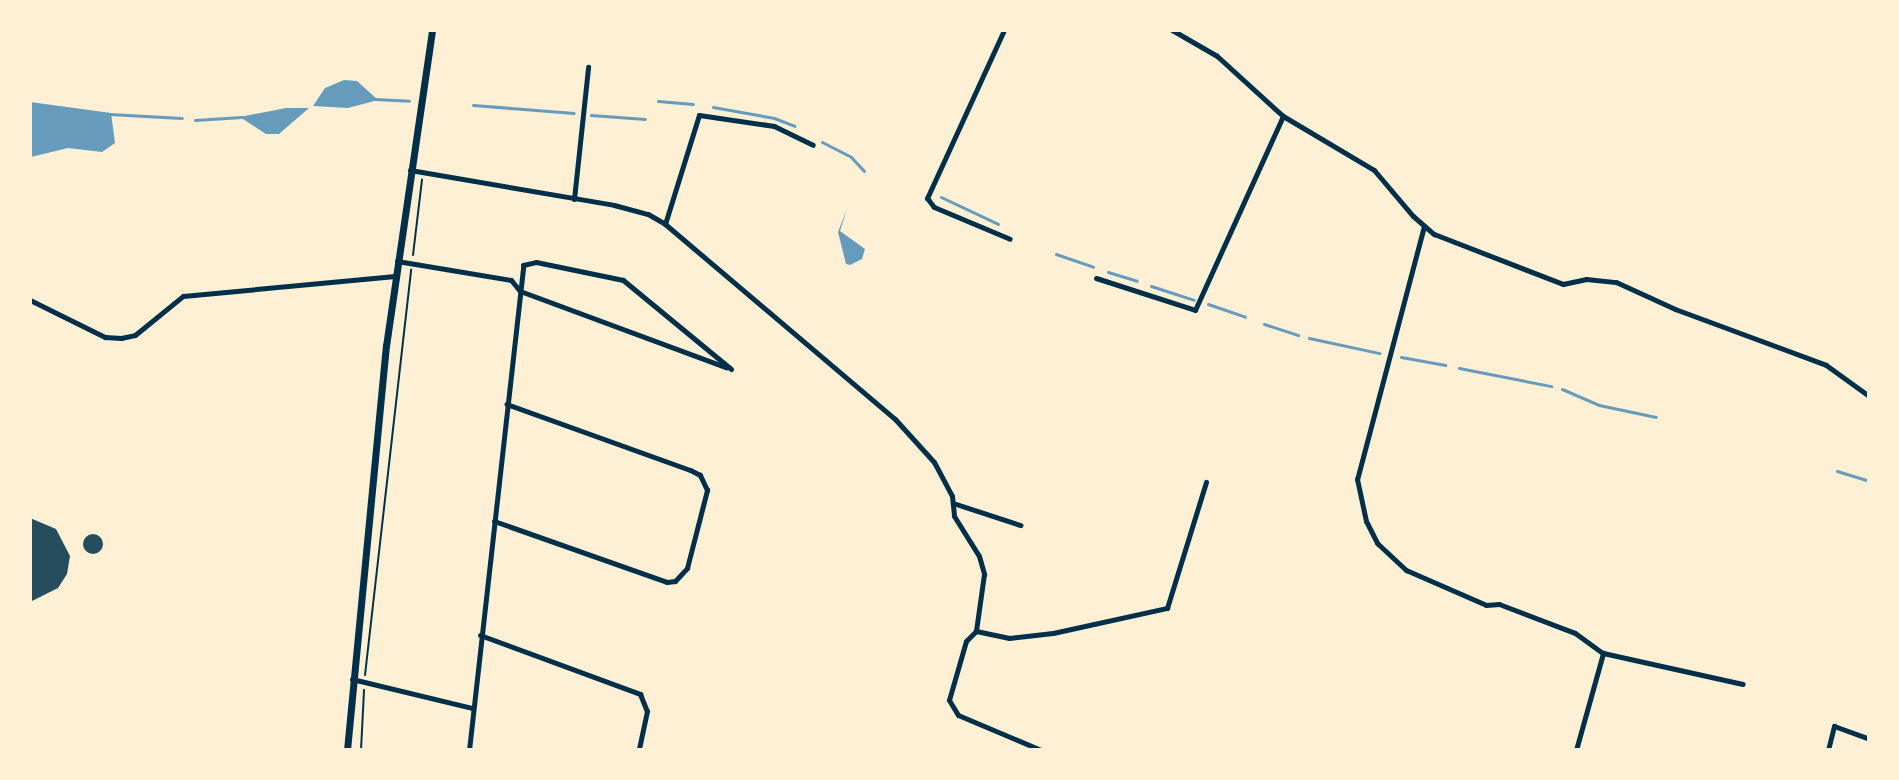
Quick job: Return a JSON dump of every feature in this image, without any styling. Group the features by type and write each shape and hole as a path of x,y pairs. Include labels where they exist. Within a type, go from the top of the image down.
{"main road":[{"path":"347,750 352,679 395,276 432,30"}],"street":[{"path":"1004,30 927,198 934,207 1010,239"},
{"path":"1172,30 1217,56 1283,116 1374,170 1424,226 1455,244 1563,284 1586,279 1616,282 1675,309 1826,365 1869,396"},
{"path":"574,199 588,67"},
{"path":"665,224 699,115 774,126 813,145"},
{"path":"1096,278 1195,310 1283,116"},
{"path":"410,170 423,170 635,210 665,224 895,419 934,462 953,504 954,516 979,556 984,574 976,631 966,641 949,700 958,715 1041,750"},
{"path":"1424,226 1357,479 1366,521 1377,543 1406,570 1486,605 1499,604 1575,633 1603,653 1743,684"},
{"path":"397,261 511,280 520,291 731,369 636,289 608,274 536,262 524,265 520,291 480,635 470,750"},
{"path":"30,300 105,337 121,338 135,335 183,296 395,276"},
{"path":"494,521 667,582 675,581 687,568 707,490 700,475 690,470 507,404"},
{"path":"976,631 1009,638 1053,633 1167,608 1206,482"},
{"path":"953,504 1020,525"},
{"path":"480,635 640,694 647,711 639,750"},
{"path":"1576,750 1603,653"},
{"path":"352,679 472,708"},
{"path":"1828,750 1834,726 1869,739"}],"path":[{"path":"361,750 364,682 423,170"}],"water":[{"path":"344,80 357,81 378,100 348,108 313,106 325,88"},
{"path":"30,102 111,113 115,143 102,152 68,148 31,157"},
{"path":"286,108 309,108 279,134 266,134 240,117"},
{"path":"847,209 840,231 865,249 862,259 850,265 846,264 838,232"}],"building":[{"path":"30,518 56,529 70,556 67,574 58,588 30,602"},
{"path":"93,534 100,537 103,544 100,551 93,554 86,551 83,544 86,537"}],"waterway":[{"path":"375,99 409,101"},
{"path":"658,101 693,104"},
{"path":"473,105 574,113"},
{"path":"713,107 774,118 795,126"},
{"path":"109,114 182,118"},
{"path":"591,115 645,119"},
{"path":"195,120 242,117"},
{"path":"822,142 851,157 864,171"},
{"path":"941,197 998,224"},
{"path":"1056,254 1093,267"},
{"path":"1108,272 1137,281"},
{"path":"1151,286 1194,300"},
{"path":"1208,304 1245,317"},
{"path":"1264,324 1298,335"},
{"path":"1309,338 1379,353"},
{"path":"1401,357 1445,365"},
{"path":"1459,368 1551,386"},
{"path":"1562,389 1599,405 1656,417"},
{"path":"1837,471 1869,481"}]}
